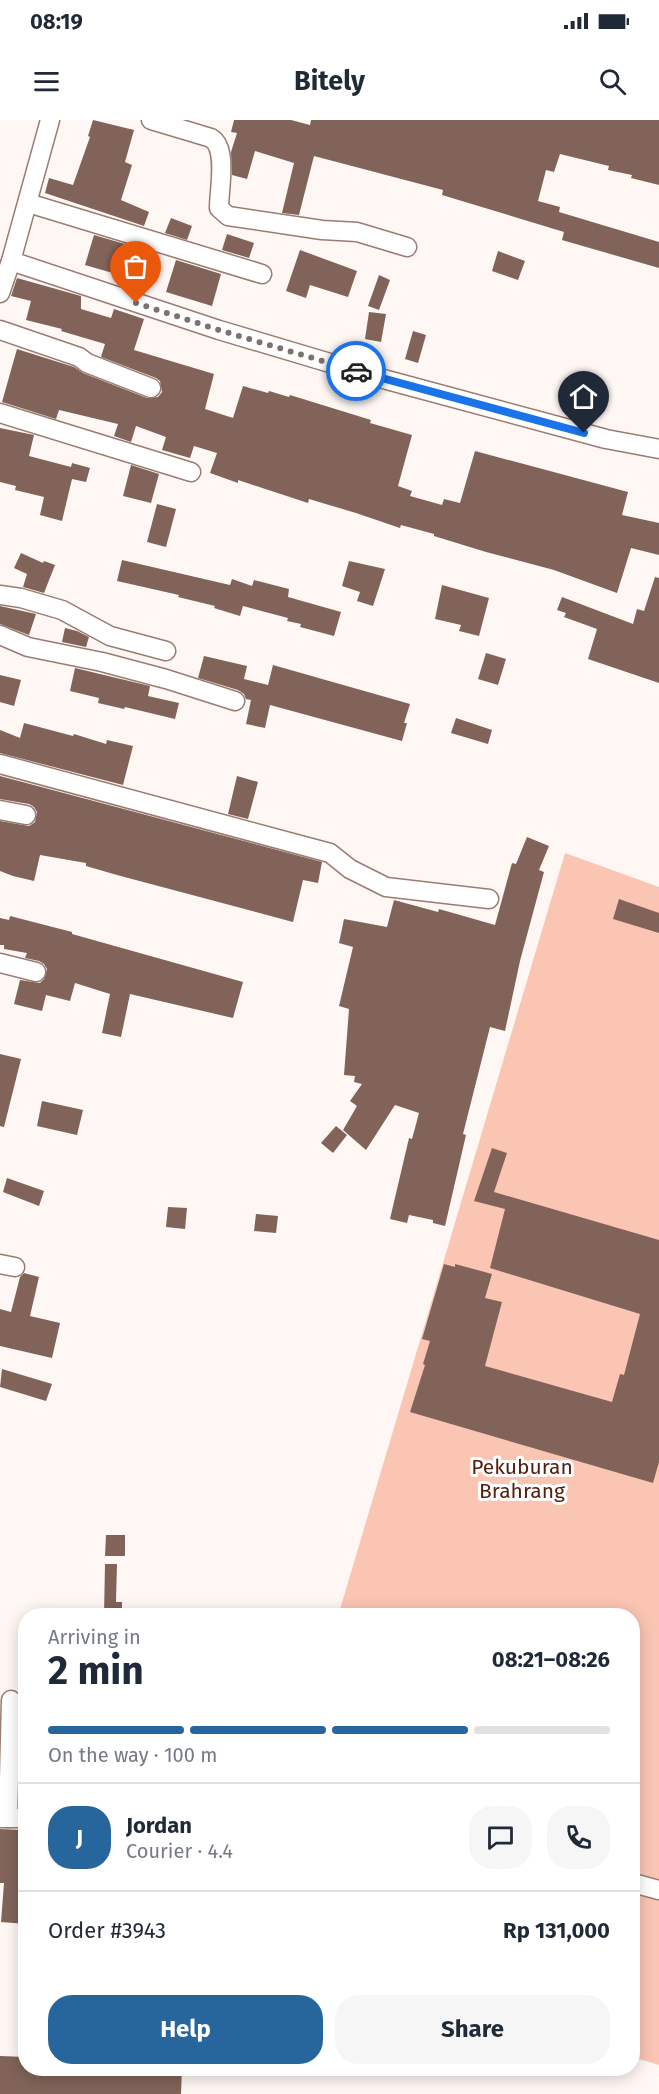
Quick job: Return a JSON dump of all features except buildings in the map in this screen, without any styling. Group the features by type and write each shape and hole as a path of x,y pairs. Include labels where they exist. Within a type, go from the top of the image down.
{"street":[{"path":"0,293 28,203 50,120"},
{"path":"151,120 211,138 218,144 221,154 219,208 228,216 322,230 357,232 407,247"},
{"path":"28,203 262,274"},
{"path":"11,261 219,330 387,380 606,439 659,449"},
{"path":"0,330 79,357 87,363 151,388"},
{"path":"0,413 191,472"},
{"path":"0,595 21,598 62,610 110,636 165,651"},
{"path":"0,635 28,647 113,665 234,701"},
{"path":"0,764 330,853 350,869 386,887 489,899"},
{"path":"0,810 26,815"},
{"path":"0,963 36,972"},
{"path":"11,1700 11,1818"},
{"path":"640,1885 659,1890"}],"green space":[{"name":"Pekuburan Brahrang","path":"565,853 659,887 659,2065 640,2059 640,1608 340,1608"}],"way so far":[{"path":"136,303 356,371"}],"route":[{"path":"356,371 584,433"}]}
